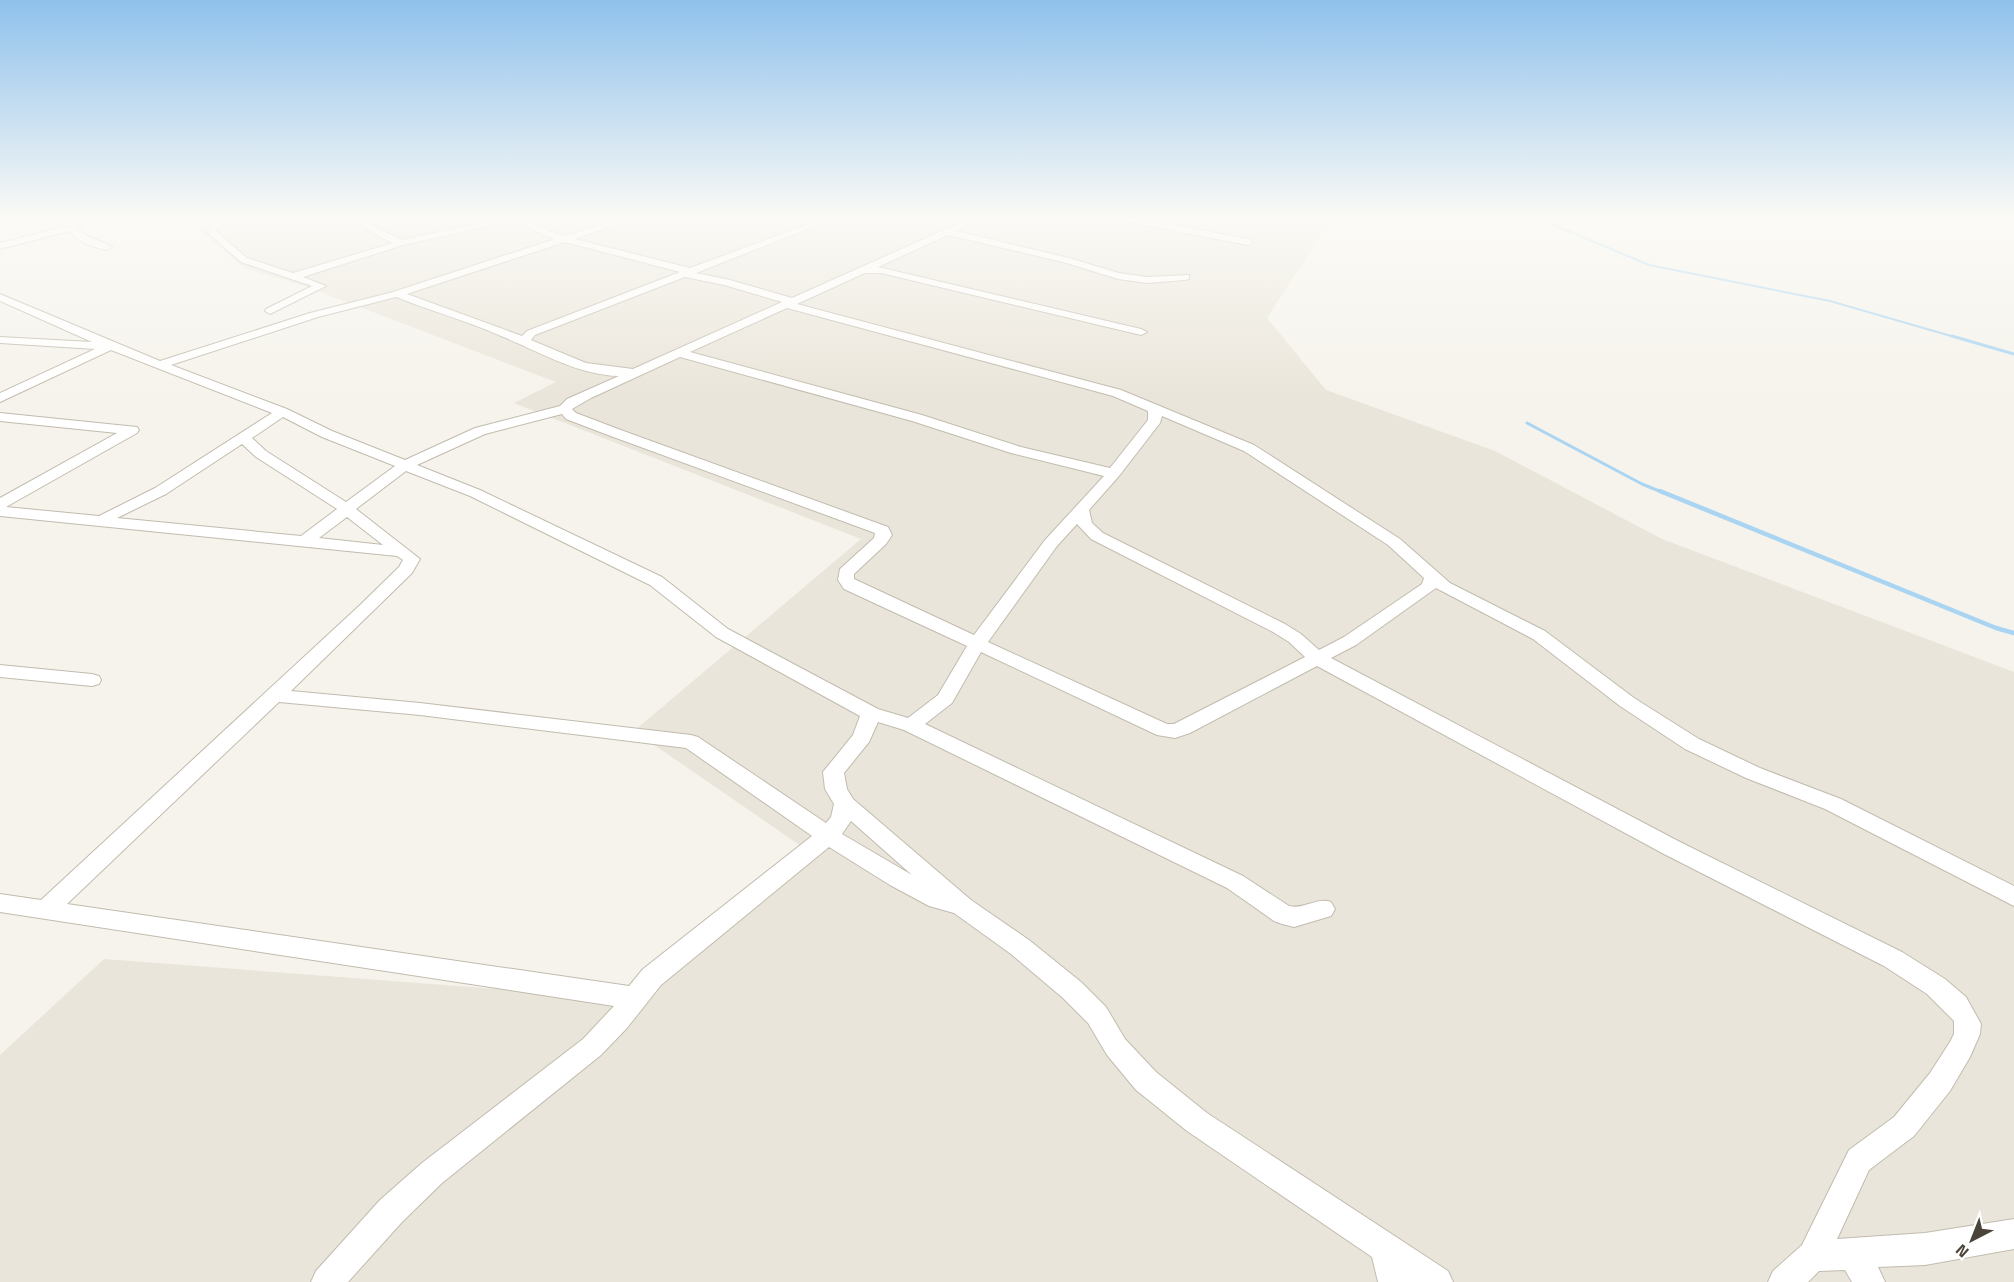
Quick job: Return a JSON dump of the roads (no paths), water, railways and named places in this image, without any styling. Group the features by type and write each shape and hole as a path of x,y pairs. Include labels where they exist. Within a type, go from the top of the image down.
{"street":[{"path":"270,311 321,286 292,277"},
{"path":"160,365 306,318 397,294 449,277"},
{"path":"524,342 531,333 673,277"},
{"path":"705,277 790,304 1117,393 1155,415 1176,417 1258,452 1286,473 1394,542 1457,595 1539,635 1627,702 1692,744 1753,773 1833,804 2014,897"},
{"path":"305,541 405,465 480,431 566,409 572,402 606,386 849,277"},
{"path":"914,277 1141,332"},
{"path":"1124,277 1147,280 1185,277"},
{"path":"397,294 506,334 554,356 606,371 642,370"},
{"path":"0,297 111,346 282,412 327,434 475,493 656,580 680,602 722,633 871,714 911,725 1234,882 1282,914 1294,917 1323,909"},
{"path":"506,334 561,321"},
{"path":"0,340 111,346"},
{"path":"0,398 111,346"},
{"path":"680,353 800,384 1104,475"},
{"path":"606,371 610,379 606,386"},
{"path":"566,409 571,416 882,530 884,535 880,542 846,573 846,580 850,585 972,651 997,654 1152,726 1174,731 1350,641 1392,610 1418,595 1429,586 1433,576"},
{"path":"99,520 123,512 150,498 282,412"},
{"path":"911,725 945,699 972,651 1081,509 1104,475 1155,415"},
{"path":"0,417 132,430 0,504"},
{"path":"46,909 405,570 412,559 348,510 261,454 243,438"},
{"path":"1081,509 1088,530"},
{"path":"0,511 399,551"},
{"path":"1063,530 1088,530 1279,628 1295,638 1317,658 1672,848 1893,959 1953,1000 1968,1024 1966,1037 1955,1060 1907,1125 1894,1136 1870,1149 1859,1160 1813,1256 1784,1282"},
{"path":"1418,595 1457,595"},
{"path":"0,671 92,680"},
{"path":"273,695 420,709 691,742 828,836 937,899 963,907"},
{"path":"871,714 861,737 833,772 836,789 845,804 963,907 1020,948 1072,990 1097,1015 1116,1047 1146,1082 1197,1122 1437,1282"},
{"path":"327,1282 391,1211 432,1173 592,1047 618,1020 652,977 828,836 841,819 845,804"},
{"path":"0,903 634,998"},
{"path":"1813,1256 1925,1249 2014,1234"},
{"path":"1386,1249 1394,1282"},
{"path":"1853,1253 1869,1282"}],"waterway":[{"path":"1708,277 1830,301 1958,338"},
{"path":"1952,336 2014,354"},
{"path":"1527,423 1642,484 1664,493"},
{"path":"1660,491 1996,628 2014,633"}]}
